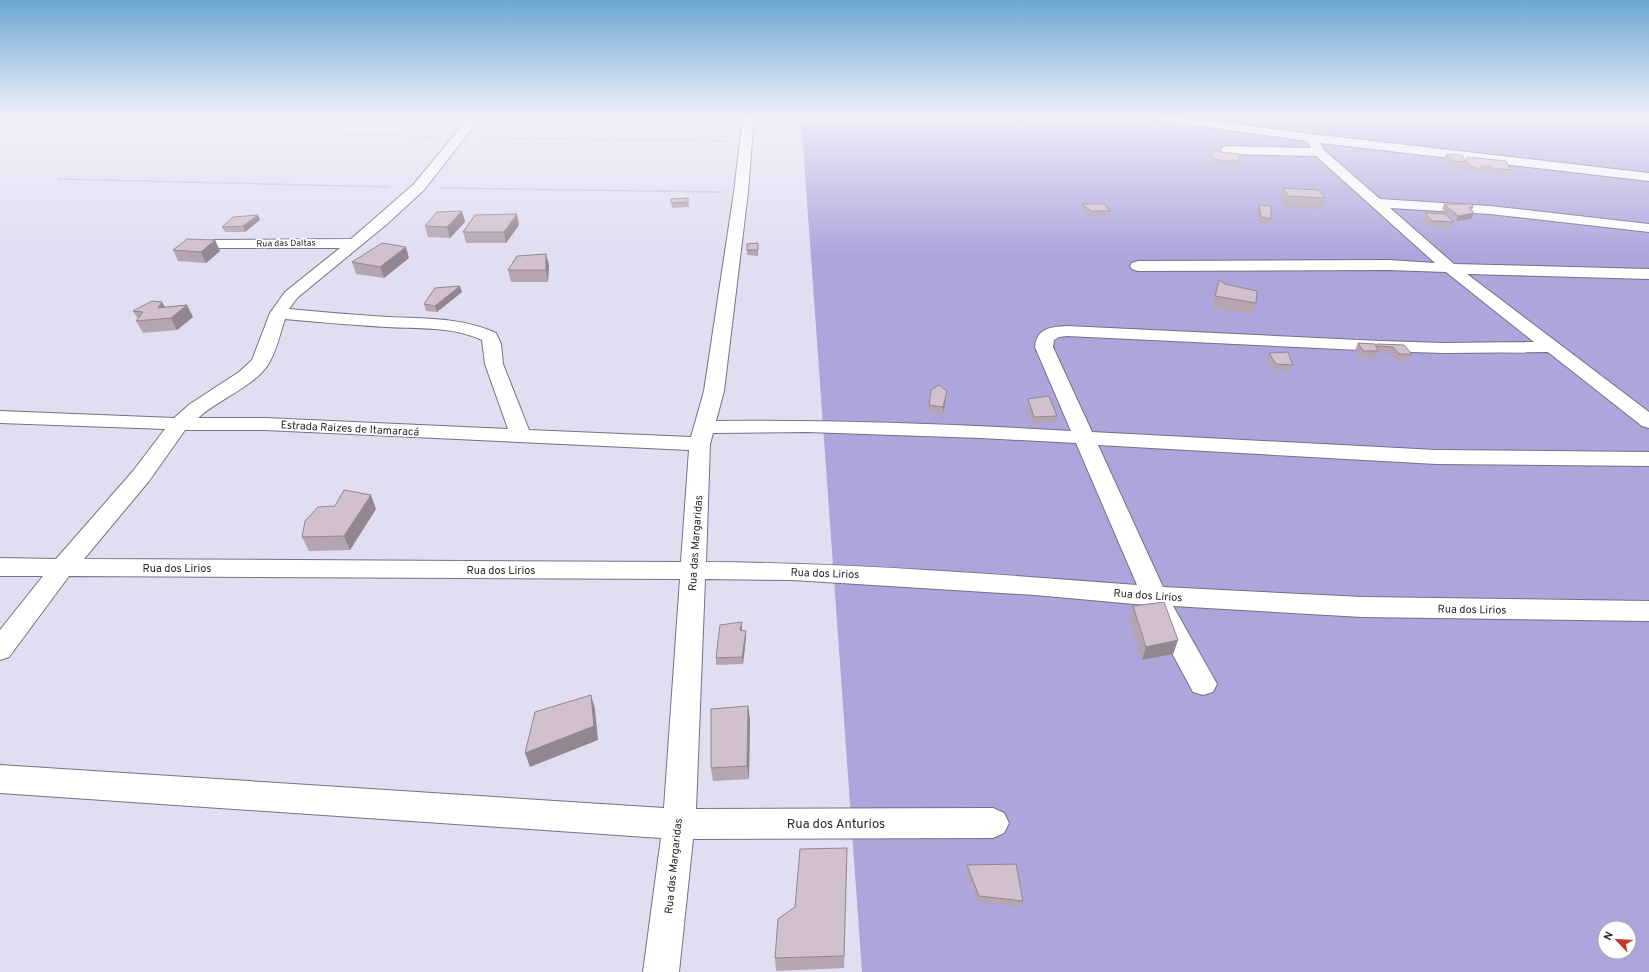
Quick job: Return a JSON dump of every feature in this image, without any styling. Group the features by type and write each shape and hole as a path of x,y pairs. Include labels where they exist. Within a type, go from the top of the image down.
{"street":[{"path":"0,650 63,568 141,476 179,424 197,408 246,376 260,362 265,353 278,313 291,295 382,221 419,187 439,162"},
{"name":"Rua das Margaridas","path":"661,972 679,824 702,436 714,391 721,345 743,162"},
{"path":"1331,162 1450,268 1550,347 1649,422"},
{"path":"1517,162 1649,178"},
{"path":"1378,203 1490,210 1649,228"},
{"name":"Rua das Daltas","path":"216,244 355,243"},
{"path":"1138,266 1389,265 1649,274"},
{"path":"278,313 367,321 450,325 480,332 490,337 494,364 521,436"},
{"path":"1203,684 1154,596 1044,347 1045,338 1055,332 1074,332 1444,348 1550,347"},
{"name":"Estrada Raizes de Itamaracá","path":"0,417 179,424 265,424 521,436 702,436 821,426 981,432 1436,457 1649,459"},
{"name":"Rua dos Lirios","path":"0,567 693,572 792,571 877,575 1154,596 1362,607 1649,611"},
{"name":"Rua dos Anturios","path":"0,779 679,824 993,823"}],"shaded area":[{"path":"804,162 1649,162 1649,972 862,972"}],"building":[{"path":"1466,162 1507,162 1511,170 1492,168 1490,165 1491,167 1482,166 1480,169 1471,166"},
{"path":"1283,188 1319,190 1325,198 1288,196"},
{"path":"688,198 688,202 671,203 671,199"},
{"path":"1082,204 1104,204 1110,211 1091,211"},
{"path":"1444,204 1472,204 1473,207 1469,207 1474,213 1458,216"},
{"path":"1259,205 1271,206 1271,219 1261,217"},
{"path":"462,211 447,227 425,226 437,212"},
{"path":"1425,213 1445,214 1454,222 1432,221"},
{"path":"517,214 504,232 463,232 475,215"},
{"path":"258,215 243,226 222,227 233,217"},
{"path":"187,239 215,240 201,252 173,250"},
{"path":"382,243 406,247 380,267 352,262"},
{"path":"758,243 758,250 747,250 747,244"},
{"path":"546,254 546,270 508,270 517,256"},
{"path":"1219,280 1225,284 1257,291 1256,303 1215,296"},
{"path":"460,286 435,306 424,304 435,288"},
{"path":"152,301 162,302 158,308 187,305 171,318 136,321 143,312 133,311"},
{"path":"1358,343 1375,344 1378,351 1363,351"},
{"path":"1377,344 1404,345 1412,354 1399,354 1393,347 1377,346"},
{"path":"1288,352 1293,365 1276,364 1269,353"},
{"path":"939,385 947,391 943,407 929,405 931,390"},
{"path":"1049,396 1057,416 1034,417 1028,399"},
{"path":"344,490 371,495 344,536 302,537 305,521 318,507 335,506"},
{"path":"1164,602 1178,640 1146,647 1133,606"},
{"path":"742,622 740,630 746,631 742,657 716,658 720,625"},
{"path":"591,695 594,726 525,753 535,712"},
{"path":"748,706 747,766 711,768 711,709"},
{"path":"847,848 844,956 775,958 778,919 795,907 800,849"},
{"path":"1016,864 1023,901 979,896 967,865"}]}
